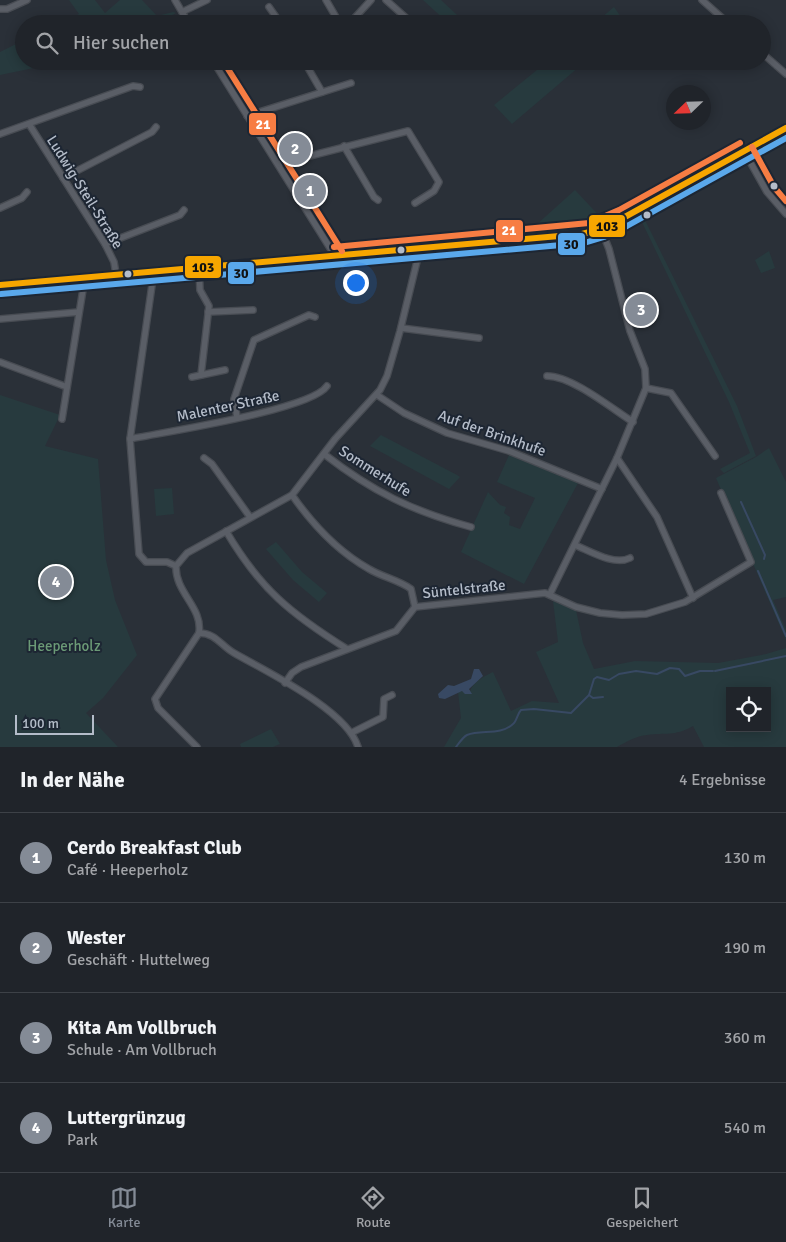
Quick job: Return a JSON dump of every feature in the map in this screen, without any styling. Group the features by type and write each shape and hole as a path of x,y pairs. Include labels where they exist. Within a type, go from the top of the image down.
{"street":[{"path":"0,9 7,9 27,0"},
{"path":"175,0 184,15"},
{"path":"182,12 207,0"},
{"path":"326,0 335,15"},
{"path":"357,15 371,0"},
{"path":"386,0 403,15"},
{"path":"702,0 719,15"},
{"path":"269,7 275,15"},
{"path":"771,61 786,74"},
{"path":"219,70 336,256"},
{"path":"309,70 322,92"},
{"path":"247,116 352,83"},
{"path":"0,134 133,86 140,87"},
{"name":"Ludwig-Steil-Straße","path":"29,124 105,244 114,262 116,274"},
{"path":"63,178 152,132 156,127"},
{"path":"0,285 572,236 602,229 786,128"},
{"path":"278,164 408,131 439,182 434,191 415,202"},
{"path":"344,146 374,197 378,200"},
{"path":"744,151 767,192 786,214"},
{"path":"0,208 22,198 27,192"},
{"path":"105,244 180,215 184,210"},
{"path":"602,229 630,331 645,369 646,388 617,458 550,594 588,610 622,615 656,612 693,598 751,562 721,493"},
{"path":"197,747 158,708 155,699 199,633 198,616 177,581 176,566 187,553 292,495 343,430 377,395 387,376 420,249"},
{"path":"199,268 200,290 209,306 201,376"},
{"path":"154,271 130,439 139,554 146,562 167,562 176,566"},
{"path":"62,419 85,277"},
{"path":"208,312 253,310"},
{"path":"0,318 79,312"},
{"path":"238,417 234,400 254,340 309,316 315,317"},
{"path":"400,328 479,338"},
{"path":"0,362 68,387"},
{"path":"192,377 225,370"},
{"path":"547,376 560,378 632,422"},
{"name":"Malenter Straße","path":"130,439 285,407 321,392 327,386"},
{"path":"646,388 671,393 715,456"},
{"name":"Auf der Brinkhufe","path":"377,395 404,413 431,426 518,454 602,489"},
{"name":"Sommerhufe","path":"324,454 353,476 393,500 432,516 471,527"},
{"path":"204,458 212,464 250,518"},
{"path":"617,458 657,517 693,598"},
{"path":"292,495 318,529 347,555 370,570 411,588 415,607"},
{"path":"226,531 252,572 280,602 306,623 348,649"},
{"path":"575,545 614,559 630,558"},
{"name":"Süntelstraße","path":"285,683 292,673 301,668 396,631 415,607 540,593 550,594"},
{"path":"199,633 212,634 228,649 311,697 351,733 358,747"},
{"path":"351,733 380,719 384,714 384,699 392,695"}],"green space":[{"path":"69,0 95,0 105,13 120,0 142,0 156,15 77,15 79,14"},
{"path":"423,0 441,0 457,15 439,15"},
{"path":"614,7 620,15 605,15"},
{"path":"173,12 176,13 172,15 161,15"},
{"path":"15,44 15,70 24,70 0,75 0,52"},
{"path":"537,70 575,70 512,124 494,105"},
{"path":"575,190 605,222 581,230 525,235"},
{"path":"642,214 737,406 756,456 724,473 720,469 750,453 729,402 639,216"},
{"path":"769,251 775,268 761,273 755,260"},
{"name":"Heeperholz","path":"0,395 60,415 45,446 98,459 106,560 115,600 137,655 103,698 86,713 118,747 0,747"},
{"path":"381,435 460,477 449,489 370,446"},
{"path":"769,448 786,482 786,597 773,600 786,630 786,640 716,478"},
{"path":"509,455 578,483 524,584 461,552 488,492 500,505 506,507 504,513 510,517 509,525 520,529 535,498 497,482"},
{"path":"172,488 174,514 156,516 154,489"},
{"path":"276,542 302,572 327,593 319,602 293,580 266,549"},
{"path":"553,601 576,610 583,643 594,669 635,661 718,663 766,654 786,648 786,747 704,747 693,726 675,733 639,737 617,747 444,747 461,718 458,692 462,691 470,694 474,684 493,672 511,711 532,701 559,703 536,652 558,642"},
{"path":"271,729 280,744 273,747 241,747 240,744"}],"water":[{"path":"474,669 479,669 483,676 469,689 472,694 465,694 462,691 445,699 439,698 438,694 448,685 454,686 471,679"}],"waterway":[{"path":"741,502 765,555 764,559"},
{"path":"758,571 786,636"},
{"path":"715,671 786,656"},
{"path":"456,747 467,735 472,733 508,728 514,723 521,710 534,709 571,713 589,695 594,679 597,677 609,680 619,674 636,671 657,674 670,668 679,669 685,676 700,671 713,671"},
{"path":"589,695 593,698 603,697"}],"transit line":[{"name":"21","path":"229,70 342,251"},
{"name":"103","path":"0,285 582,234 601,229 623,218 786,128"},
{"name":"30","path":"1,294 584,243 604,237 627,226 786,138"},
{"name":"21","path":"334,247 589,223 619,210 740,143"},
{"name":"21","path":"752,147 774,187 786,201"}],"place":[{"name":"Wester","path":"295,149"},
{"name":"Cerdo Breakfast Club","path":"310,191"},
{"name":"Kita Am Vollbruch","path":"641,310"},
{"name":"Luttergrünzug","path":"56,582"}]}
